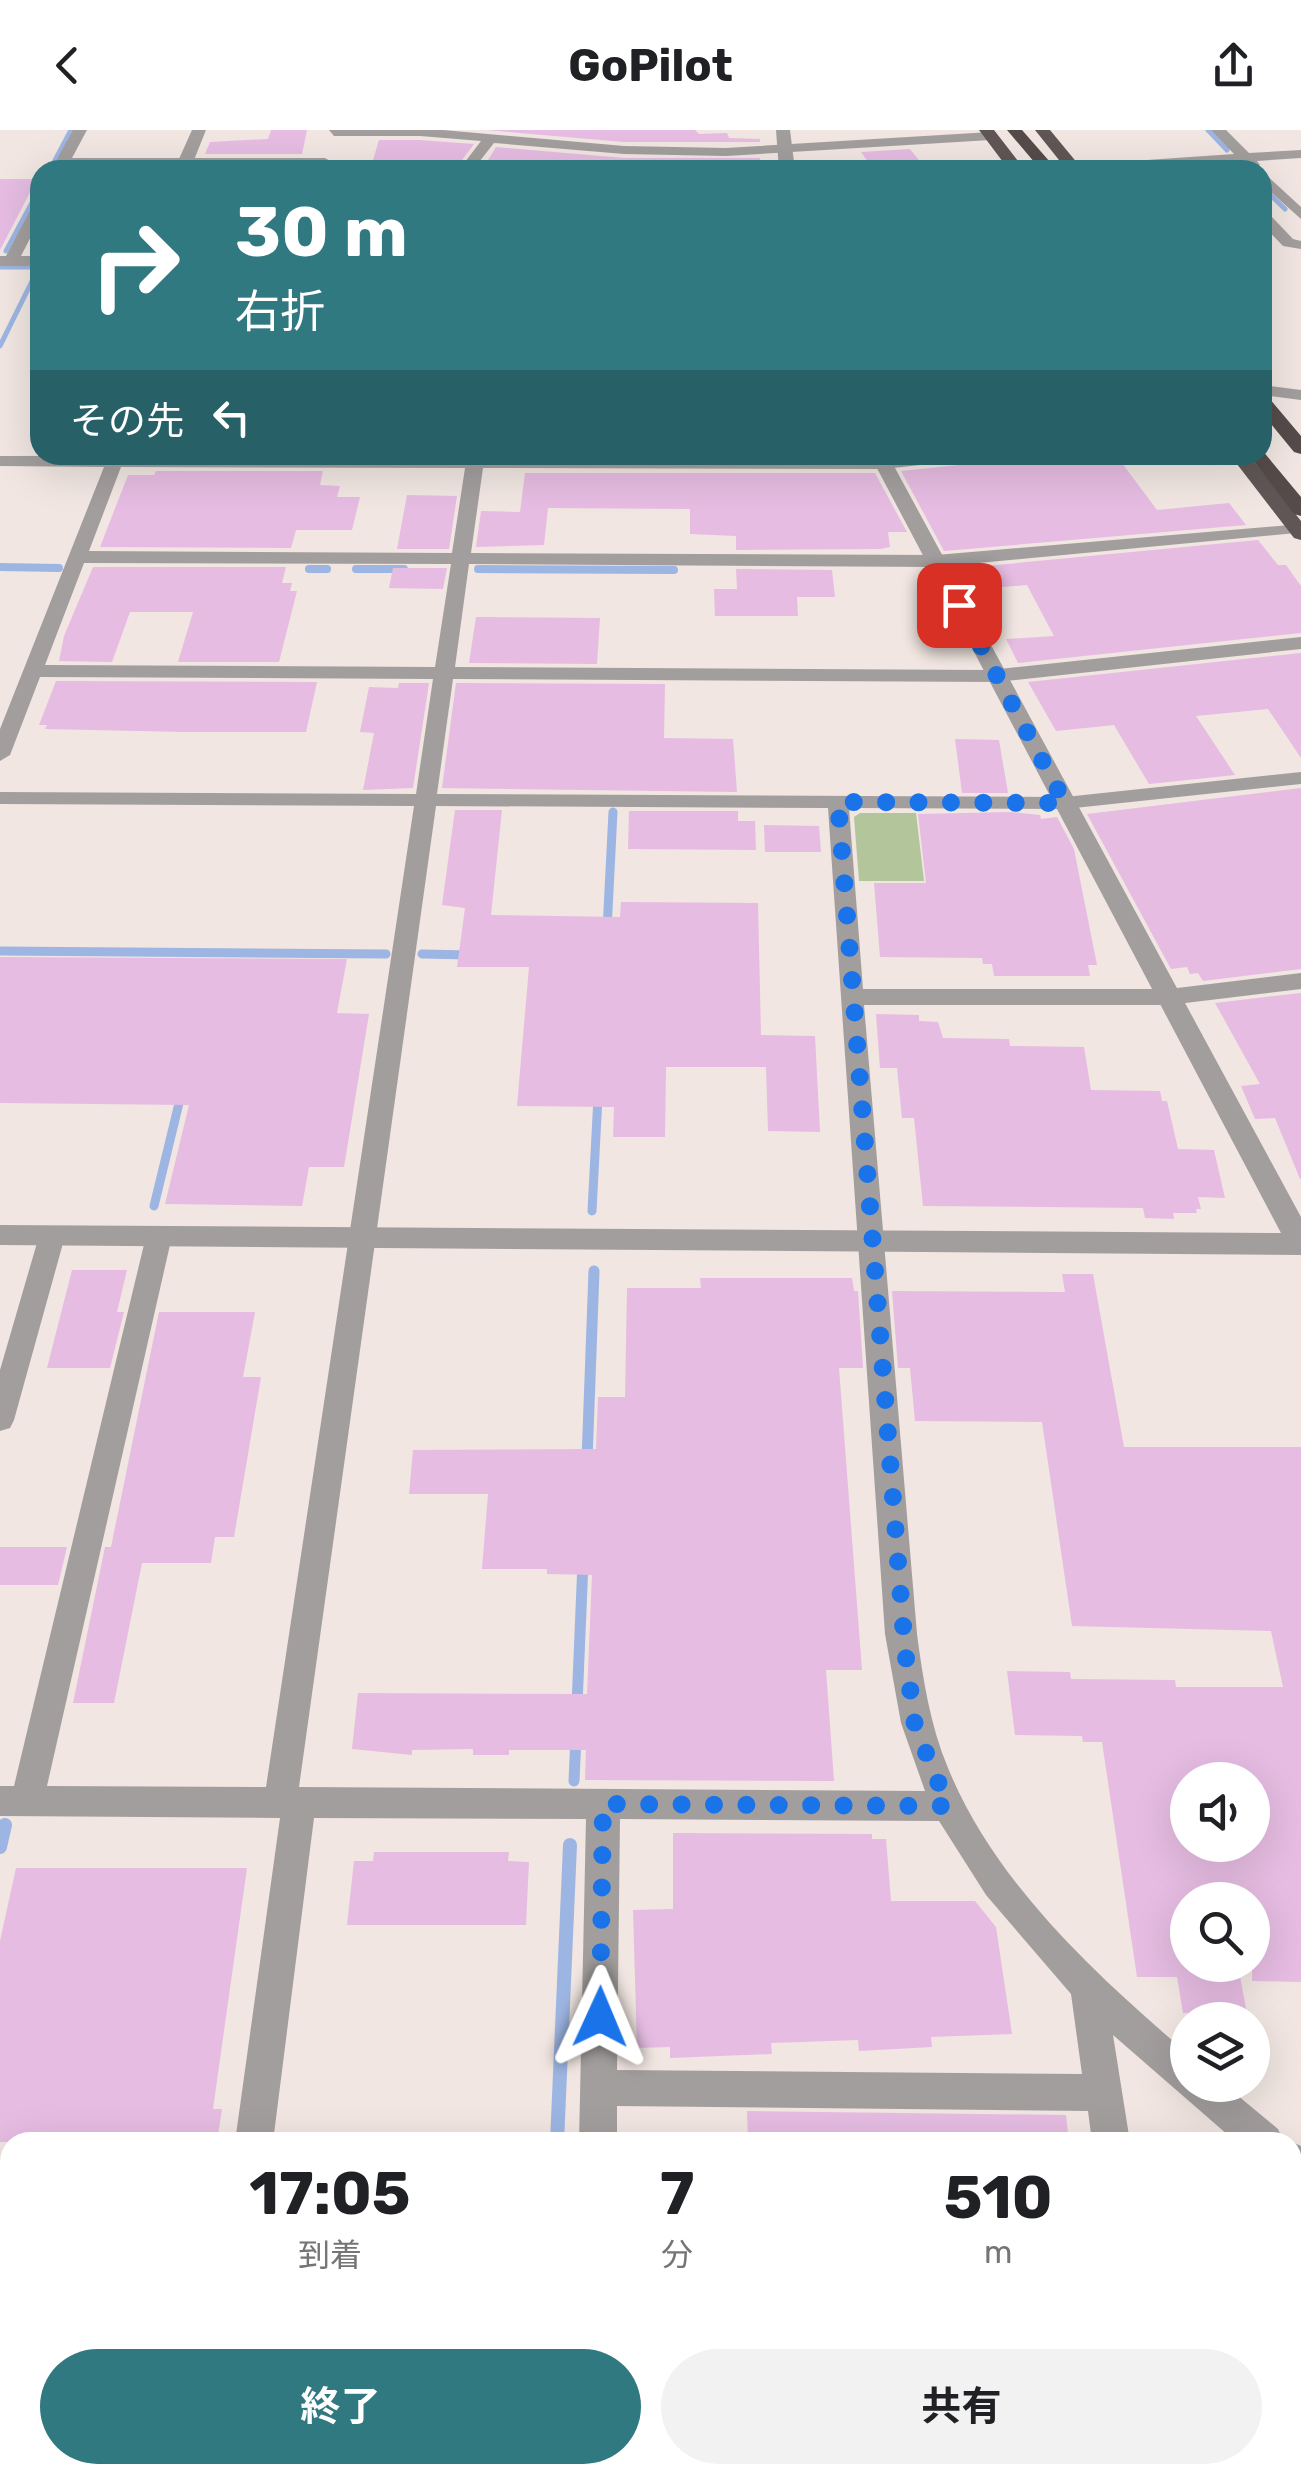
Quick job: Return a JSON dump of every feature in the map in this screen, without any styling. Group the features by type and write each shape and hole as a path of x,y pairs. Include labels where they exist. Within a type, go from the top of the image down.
{"highway":[{"path":"1014,130 1040,160"},
{"path":"1040,130 1065,160"},
{"path":"993,132 1011,160"},
{"path":"993,132 1022,160"},
{"path":"1272,409 1301,445"},
{"path":"1272,447 1301,484"},
{"path":"1248,465 1299,524"},
{"path":"1264,465 1299,524"}],"street":[{"path":"63,160 80,130"},
{"path":"186,160 199,130"},
{"path":"782,130 786,160"},
{"path":"1218,130 1245,158"},
{"path":"326,160 334,131 463,133 490,140 559,138 784,150 993,132"},
{"path":"477,160 490,140"},
{"path":"1216,160 1301,154"},
{"path":"1272,186 1301,216"},
{"path":"1272,219 1301,216"},
{"path":"5,261 30,221"},
{"path":"1272,227 1288,243 1301,245"},
{"path":"1272,396 1301,395"},
{"path":"0,460 30,459"},
{"path":"0,755 113,465"},
{"path":"255,2132 290,1802 361,1238 475,465"},
{"path":"0,1235 1301,1244 885,465"},
{"path":"78,557 936,561 1299,524"},
{"path":"33,671 996,675 1301,643"},
{"path":"0,798 1065,803 1301,778"},
{"path":"838,802 905,1650 915,1726 948,1806 1015,1910 1088,1991 1170,2062"},
{"path":"852,997 1169,997 1301,981"},
{"path":"0,1420 52,1236"},
{"path":"160,1236 13,1801 948,1806"},
{"path":"598,2132 603,1804"},
{"path":"1088,1991 1109,2132"},
{"path":"599,2088 1103,2092"},
{"path":"1217,2102 1253,2132"}],"green space":[{"path":"860,813 916,813 924,881 859,881 854,817"}],"building":[{"path":"271,130 307,130 302,154 205,154 210,142 268,139"},
{"path":"486,130 695,130 699,134 727,133 729,138 760,142 624,142"},
{"path":"379,140 474,144 462,160 373,160"},
{"path":"496,147 624,158 760,158 760,160 488,160"},
{"path":"910,149 919,160 866,160 861,152"},
{"path":"0,179 30,179 30,192 0,250"},
{"path":"960,465 1123,465 1157,510 1229,503 1246,525 944,551 901,471"},
{"path":"156,471 323,471 320,485 340,486 337,497 360,497 352,530 296,530 291,548 100,547 128,475 154,475"},
{"path":"525,473 875,473 907,532 888,532 890,547 880,549 736,550 736,536 690,534 690,509 548,508 544,545 476,547 481,511 520,512"},
{"path":"407,495 457,496 449,549 397,549"},
{"path":"1258,540 1278,565 1286,565 1301,586 1301,633 1018,663 1006,639 1054,636 1027,585 964,587 954,569"},
{"path":"93,567 286,567 282,583 292,583 290,591 297,591 279,662 178,662 193,612 130,612 112,662 59,661 64,636"},
{"path":"393,568 447,568 443,589 389,588"},
{"path":"736,569 832,570 835,597 797,597 798,616 715,616 714,589 737,589"},
{"path":"476,617 600,618 597,664 469,663"},
{"path":"1301,653 1301,758 1268,709 1196,716 1235,775 1149,784 1114,725 1056,731 1028,682"},
{"path":"56,681 317,682 306,732 184,732 45,729 47,725 39,725"},
{"path":"399,683 429,683 413,788 363,790 374,733 360,732 369,687 398,688"},
{"path":"456,683 665,684 664,738 733,739 737,792 442,788"},
{"path":"955,739 999,740 1008,793 962,793"},
{"path":"1301,788 1301,969 1203,981 1198,973 1190,974 1187,967 1171,969 1087,814"},
{"path":"455,810 502,810 491,915 620,917 621,902 758,903 761,1035 815,1036 820,1132 768,1131 766,1067 666,1067 665,1137 613,1137 614,1107 517,1106 529,967 457,967 465,908 442,905"},
{"path":"629,811 738,811 738,821 755,821 756,850 628,849"},
{"path":"918,814 1040,815 1041,819 1057,817 1074,849 1097,965 1088,965 1090,976 994,976 992,964 983,964 982,958 880,957 874,883 926,883"},
{"path":"764,825 819,826 821,852 765,852"},
{"path":"0,957 347,959 337,1013 369,1014 344,1167 309,1167 302,1206 165,1204 189,1105 0,1103"},
{"path":"1301,993 1300,1179 1275,1118 1255,1119 1241,1086 1260,1084 1215,1003"},
{"path":"876,1014 919,1015 919,1021 938,1022 943,1038 1009,1039 1010,1046 1084,1047 1091,1090 1160,1091 1162,1101 1167,1101 1178,1149 1214,1150 1225,1198 1198,1197 1201,1209 1196,1209 1197,1213 1173,1213 1174,1219 1145,1218 1143,1208 923,1206 914,1118 902,1118 897,1068 880,1068"},
{"path":"72,1270 127,1270 117,1312 124,1312 110,1368 47,1368"},
{"path":"1062,1274 1093,1274 1124,1447 1301,1447 1301,1982 1270,1981 1270,1882 1170,1882 1170,1977 1137,1977 1102,1742 1083,1742 1082,1736 1015,1735 1007,1671 1070,1672 1071,1679 1175,1680 1176,1687 1283,1687 1271,1631 1072,1626 1042,1422 915,1421 910,1368 898,1368 892,1291 1065,1292"},
{"path":"700,1278 852,1278 854,1291 858,1291 863,1368 839,1368 862,1670 826,1670 834,1781 585,1780 586,1750 509,1750 509,1755 473,1755 473,1749 412,1750 412,1755 352,1749 358,1693 587,1694 592,1575 547,1574 547,1569 482,1569 488,1494 409,1494 413,1450 596,1449 598,1397 625,1397 627,1288 701,1288"},
{"path":"159,1312 255,1312 243,1377 261,1377 234,1537 215,1537 211,1563 142,1563 114,1703 73,1703 105,1547 111,1547"},
{"path":"0,1547 67,1547 58,1585 0,1585"},
{"path":"673,1833 872,1834 872,1839 886,1839 891,1901 975,1901 996,1927 1012,2034 931,2037 932,2047 859,2051 858,2040 771,2043 772,2054 670,2058 670,2047 637,2048 633,1910 673,1909"},
{"path":"374,1852 509,1852 508,1861 529,1862 526,1925 347,1925 354,1861 373,1861"},
{"path":"16,1868 247,1868 213,2109 222,2109 219,2132 0,2132 0,1941"},
{"path":"1178,1982 1241,1982 1245,2002 1181,2002"},
{"path":"747,2111 1066,2115 1068,2132 748,2132"}],"waterway":[{"path":"55,160 71,130"},
{"path":"1208,130 1227,150"},
{"path":"1272,197 1285,209"},
{"path":"6,251 30,207"},
{"path":"0,267 30,267"},
{"path":"0,346 30,285"},
{"path":"0,567 59,568"},
{"path":"309,569 327,569"},
{"path":"356,569 404,569"},
{"path":"478,569 674,570"},
{"path":"607,930 613,812"},
{"path":"0,951 386,954"},
{"path":"422,954 470,955"},
{"path":"154,1206 181,1095"},
{"path":"592,1211 598,1097"},
{"path":"587,1460 594,1271"},
{"path":"577,1705 583,1562"},
{"path":"574,1781 576,1737"},
{"path":"0,1847 5,1825"},
{"path":"557,2132 570,1845"}],"route":[{"path":"600,2017 603,1804 948,1806 915,1726 905,1650 838,802 1065,803 959,605"}]}
